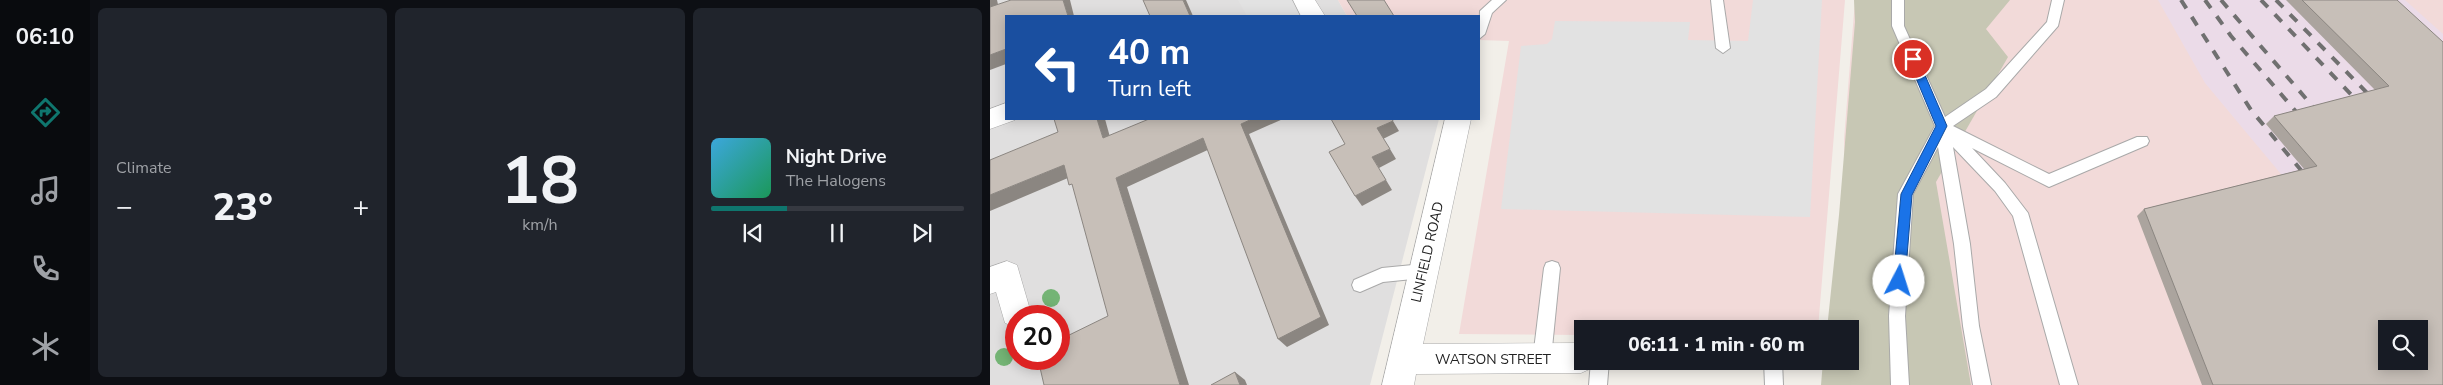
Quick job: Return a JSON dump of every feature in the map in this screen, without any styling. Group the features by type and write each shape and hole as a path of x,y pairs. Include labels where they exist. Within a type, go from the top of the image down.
{"street":[{"path":"1304,0 1312,15"},
{"path":"990,119 1005,113"},
{"name":"LINFIELD ROAD","path":"1401,372 1422,271 1458,120"},
{"path":"990,281 1006,274 1014,305"},
{"name":"WATSON STREET","path":"1401,372 1542,358 1574,359"}],"lane":[{"path":"1480,31 1486,10 1500,0"},
{"path":"1717,0 1723,48"},
{"path":"1898,0 1898,26 1942,126 1962,244 1971,326 1982,385"},
{"path":"1900,385 1897,316 1906,194 1942,126 1991,93 2052,23 2058,0"},
{"path":"1942,126 2049,181 2142,140"},
{"path":"1942,126 2000,187 2020,213 2069,385"},
{"path":"1542,358 1552,268"},
{"path":"1360,285 1382,275 1422,271"},
{"path":"1592,370 1598,385"},
{"path":"1773,370 1774,385"}],"shaded area":[{"path":"990,0 1338,0 1346,15 1005,15 1005,120 1439,120 1370,385 990,385"},
{"path":"1238,0 1304,0 1312,15 1246,15"},
{"path":"1338,0 1845,0 1819,320 1574,320 1574,335 1459,334 1509,41 1480,40 1480,15 1346,15"},
{"path":"1753,0 1822,0 1810,217 1501,209 1521,46 1547,44 1552,39 1555,21 1690,22 1688,40 1748,41"},
{"path":"1854,0 2010,0 1986,29 2008,57 1936,182 1971,385 1821,385 1822,370 1859,370 1859,320 1828,320 1839,215 1855,22"},
{"path":"1855,0 2443,0 2443,385 1849,385 1849,370 1859,370 1859,320 1848,320 1844,139"},
{"path":"2158,0 2405,0 2443,34 2443,368 2428,344 2428,320 2402,320 2205,83"}],"building":[{"path":"1011,0 1063,0 1068,15 1005,15 1005,49 990,55 990,7"},
{"path":"1143,0 1183,0 1190,15 1150,15"},
{"path":"1347,0 1384,0 1393,15 1356,15"},
{"path":"2302,0 2397,0 2443,42 2443,385 2213,385 2144,209 2317,166 2274,116 2389,86"},
{"path":"1054,120 1097,120 1103,138 1147,120 1250,120 1241,124 1321,317 1278,339 1203,138 1116,178 1180,385 1044,385 1041,370 1070,370 1070,335 1108,316 1072,184 1069,185 1064,165 990,195 990,160 1058,132"},
{"path":"1332,120 1392,120 1377,128 1390,149 1372,157 1386,180 1355,196 1329,152 1345,144"},
{"path":"1235,372 1240,385 1211,385"}],"railway":[{"path":"2181,0 2251,110 2310,181"},
{"path":"2205,0 2231,36 2305,122"},
{"path":"2221,0 2321,116"},
{"path":"2261,0 2363,107"},
{"path":"2276,0 2376,102"}],"route":[{"path":"1899,281 1906,194 1942,126 1913,59"}]}
